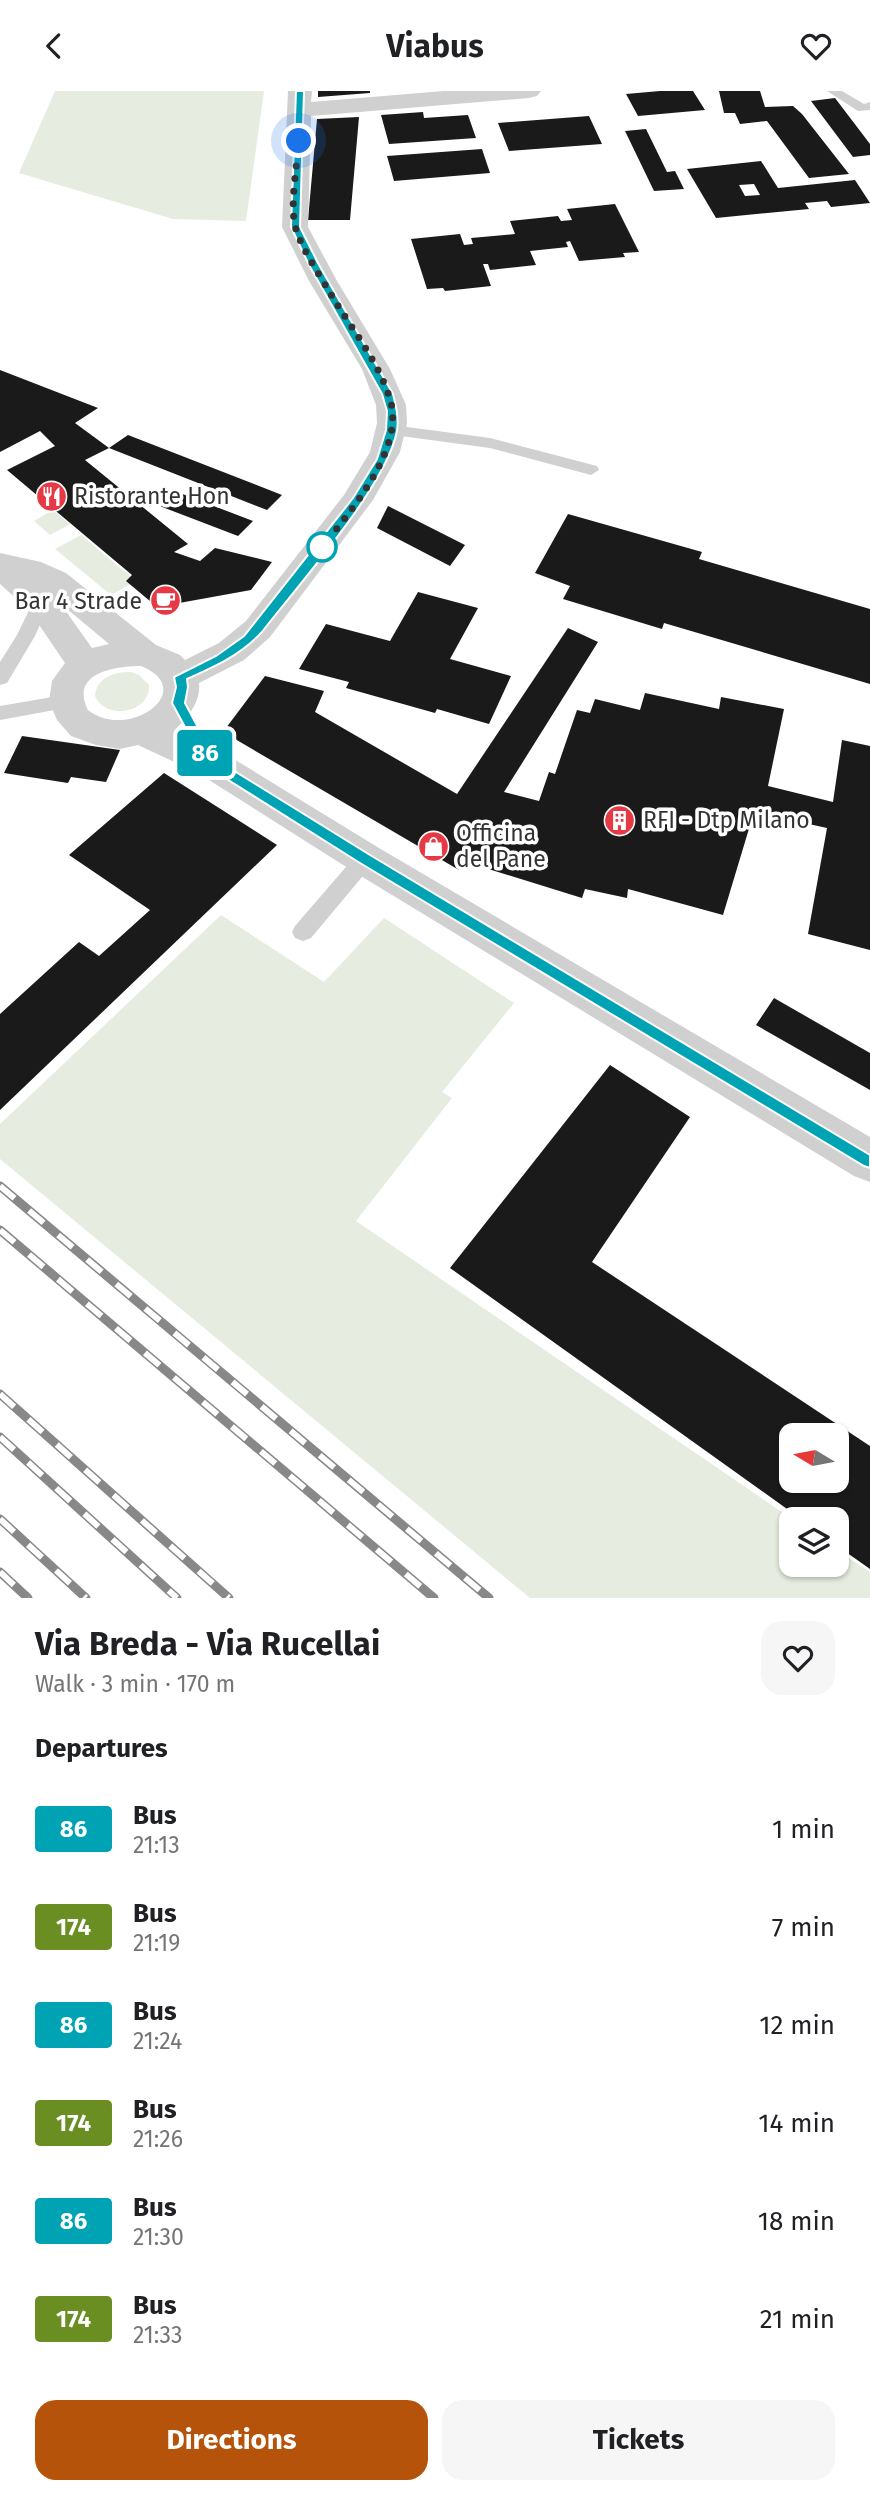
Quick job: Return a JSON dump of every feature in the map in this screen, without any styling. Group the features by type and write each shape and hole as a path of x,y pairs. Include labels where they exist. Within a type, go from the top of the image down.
{"street":[{"path":"211,763 179,690 165,660 144,654 111,656 85,665 68,684 64,702 74,718 90,730 114,734 142,732 165,720 179,690 249,639 258,629 357,500 382,459 392,430 391,405 382,381 317,271 296,227 294,206 300,100 529,91"},
{"path":"0,565 29,569 54,581 144,654"},
{"path":"0,565 41,602 85,665"},
{"path":"142,732 211,763 365,859 870,1161"}],"lane":[{"path":"833,91 863,108 870,106"},
{"path":"392,430 490,443 592,470"},
{"path":"0,678 26,636 41,602"},
{"path":"0,713 43,708 64,702"},
{"path":"303,932 365,859"}],"shaded area":[{"path":"55,91 264,91 246,221 173,219 19,173"},
{"path":"53,510 70,524 50,535 34,521"},
{"path":"81,535 136,581 111,595 55,549"},
{"path":"131,672 139,675 149,685 148,695 143,702 127,710 117,711 100,704 95,696 99,684 107,677"},
{"path":"221,915 324,982 384,918 514,1003 442,1092 452,1098 356,1221 779,1510 779,1577 849,1577 849,1558 870,1572 870,1598 530,1598 0,1159 0,1124"}],"building":[{"path":"318,91 370,91 370,93 318,97"},
{"path":"693,91 705,110 638,116 626,94"},
{"path":"719,91 760,91 765,107 793,106 849,174 809,178 767,121 740,124 735,113 724,113"},
{"path":"835,98 870,144 870,155 853,157 811,101"},
{"path":"423,112 424,118 468,115 476,138 389,144 381,115"},
{"path":"589,116 602,144 509,151 498,123"},
{"path":"359,117 350,220 308,220 317,119"},
{"path":"646,129 667,172 675,171 684,189 654,191 625,131"},
{"path":"482,149 490,173 394,181 387,156"},
{"path":"761,161 778,188 855,180 870,203 831,207 827,201 805,203 809,209 716,218 687,169","holes":["754,184 760,195 745,196 739,185"]},
{"path":"615,204 639,252 623,253 625,257 579,261 570,241 566,242 568,247 530,251 536,265 490,270 488,264 483,264 491,286 445,291 443,288 427,289 411,239 460,234 464,245 473,244 471,238 515,234 510,221 558,216 561,221 572,220 567,209"},
{"path":"0,370 98,408 75,423 109,448 85,460 188,544 174,552 200,561 215,548 272,562 251,590 157,607 126,581 132,575 7,470 55,446 40,431 0,452"},
{"path":"128,435 282,495 267,510 109,448"},
{"path":"172,490 253,521 238,536 157,505"},
{"path":"388,506 465,545 450,566 377,528"},
{"path":"568,514 702,552 699,559 870,609 870,684 664,623 662,629 563,599 570,586 535,573"},
{"path":"418,592 478,608 450,659 511,676 489,724 437,709 435,713 346,688 349,682 299,669 326,624 390,641"},
{"name":"RFI - Dtp Milano","path":"568,628 598,642 504,792 539,801 549,772 555,774 577,710 590,713 595,699 640,710 645,693 719,709 721,697 784,709 768,786 833,802 842,740 870,746 870,950 808,934 827,828 754,812 723,915 628,889 627,898 585,889 582,898 466,862 459,870 223,732 265,676 324,691 315,712 457,794"},
{"path":"22,736 120,750 106,782 71,777 68,783 4,773"},
{"path":"164,773 277,845 0,1110 0,1014 79,942 99,956 150,910 69,855"},
{"path":"774,998 870,1053 870,1090 756,1025"},
{"path":"610,1065 690,1117 592,1262 835,1423 779,1423 779,1493 849,1493 849,1432 870,1446 870,1569 849,1554 849,1507 784,1507 450,1268"}],"railway":[{"path":"0,1186 489,1598"},
{"path":"0,1230 434,1598"},
{"path":"0,1394 229,1598"},
{"path":"0,1437 177,1598"},
{"path":"0,1519 86,1598"},
{"path":"0,1572 28,1598"}],"bus line":[{"name":"86","path":"300,91 294,206 296,227 314,265 388,394 392,430 382,459 357,500 258,629 249,639 220,659 180,677 182,687 179,703 184,714 211,763 365,859 870,1161"}],"place":[{"name":"Ristorante Hon","path":"51,496"},
{"name":"Bar 4 Strade","path":"165,601"},
{"name":"RFI - Dtp Milano","path":"620,820"},
{"name":"Officina del Pane","path":"433,846"}],"route":[{"path":"299,141 294,206 299,237 376,369 388,394 392,411 392,430 382,459 357,500 319,551 322,547"}]}
